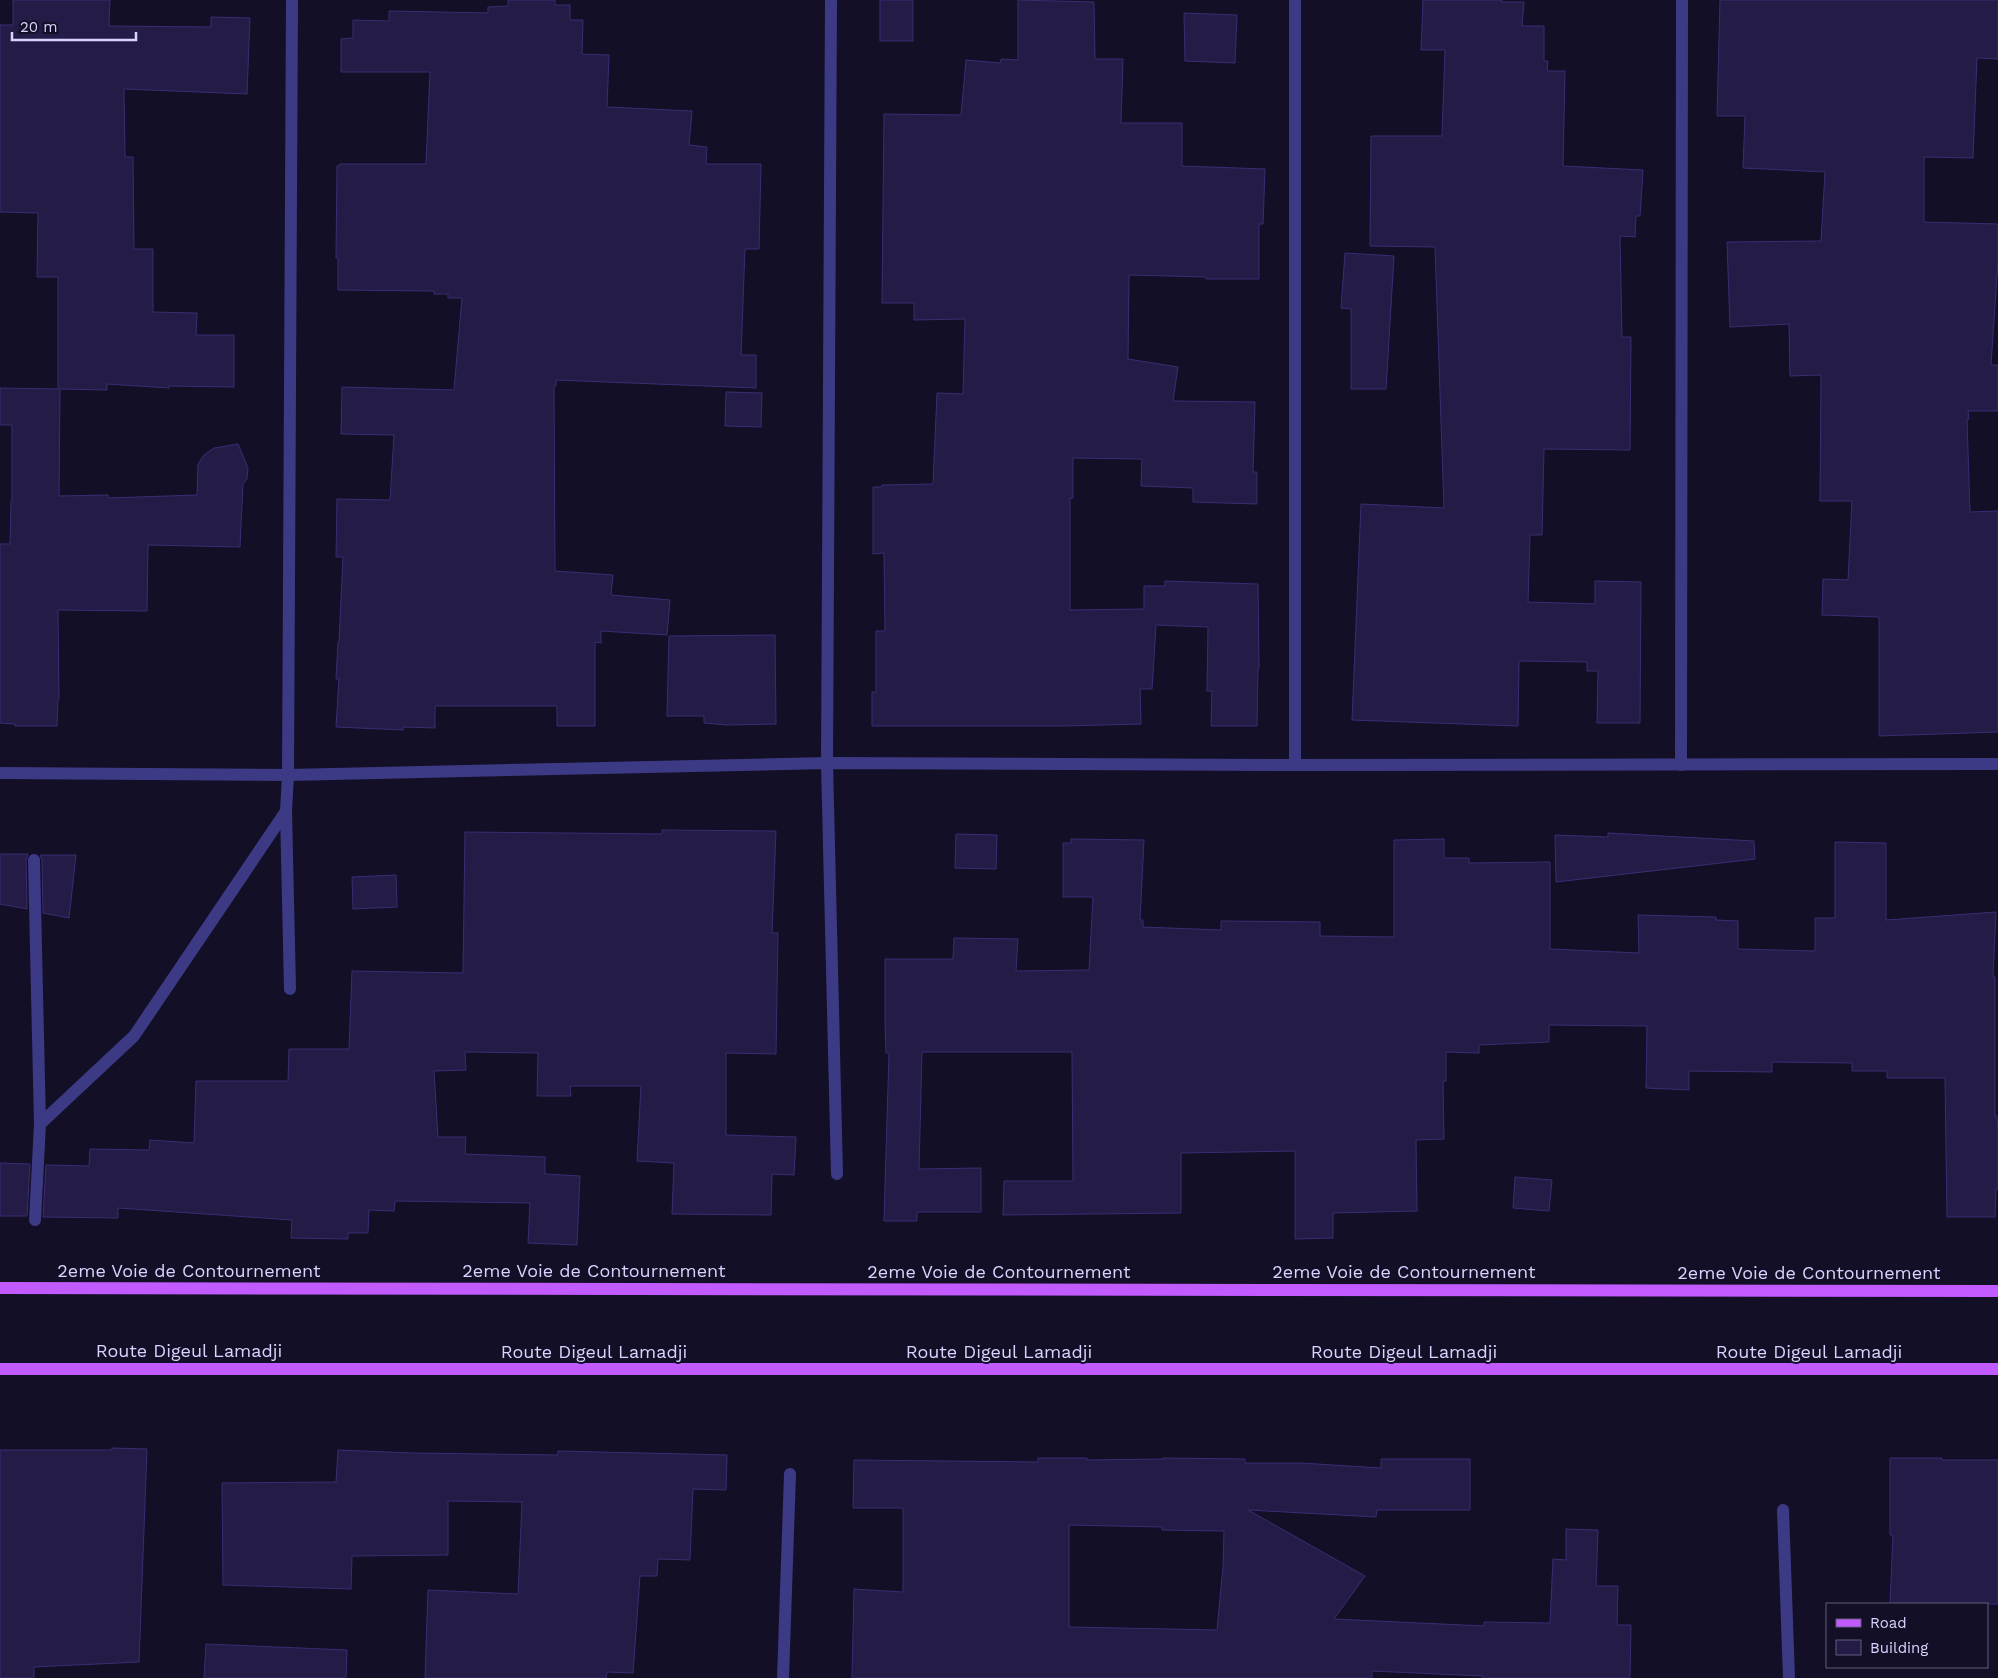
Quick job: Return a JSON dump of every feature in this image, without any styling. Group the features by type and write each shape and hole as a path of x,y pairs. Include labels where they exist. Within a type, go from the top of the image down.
{"main road":[{"name":"2eme Voie de Contournement","path":"0,1288 1998,1291"},
{"name":"Route Digeul Lamadji","path":"0,1369 1998,1369"}],"street":[{"path":"290,989 286,812 288,775 292,0"},
{"path":"831,0 827,763 837,1174"},
{"path":"1295,0 1295,765"},
{"path":"1681,765 1682,0"},
{"path":"0,773 288,775 827,763 1295,765 1998,764"},
{"path":"40,1124 134,1036 286,812"},
{"path":"34,860 40,1124 35,1220"},
{"path":"783,1678 790,1474"},
{"path":"1783,1510 1789,1678"}],"building":[{"path":"13,0 110,0 109,26 211,27 211,17 250,18 247,94 124,89 125,157 133,157 134,249 153,249 153,312 197,313 196,335 234,335 234,387 169,386 169,388 107,384 107,390 60,389 59,496 108,495 108,498 197,495 198,464 204,455 214,448 238,444 248,468 247,479 243,484 240,547 148,545 147,611 58,610 59,699 57,726 15,726 15,724 0,723 0,544 10,544 12,425 0,425 0,388 58,389 58,277 37,277 38,213 0,212 0,25 13,25"},
{"path":"508,0 555,0 555,5 570,5 570,20 583,20 582,54 609,55 607,107 692,111 689,145 707,147 706,164 761,164 759,249 745,249 741,355 756,355 756,388 556,380 556,386 554,386 555,571 613,575 611,595 670,600 667,635 601,631 601,643 595,642 595,726 557,726 557,706 435,706 435,728 403,727 403,730 336,727 339,679 336,679 343,557 336,557 337,499 390,500 394,435 341,434 342,387 454,390 462,298 448,298 448,294 434,294 434,291 338,290 338,258 336,258 337,166 340,164 426,164 430,72 341,72 341,39 353,38 353,20 389,21 389,11 488,13 488,7 508,6"},
{"path":"880,0 913,0 913,41 880,41"},
{"path":"1018,0 1094,2 1095,59 1123,59 1121,123 1182,123 1182,166 1265,169 1263,224 1259,224 1259,279 1206,279 1206,277 1129,275 1128,359 1178,367 1173,401 1255,402 1253,472 1257,472 1257,504 1193,502 1193,488 1141,486 1142,459 1073,458 1073,498 1070,498 1070,610 1144,609 1144,586 1165,586 1165,581 1258,584 1259,668 1257,726 1211,726 1212,691 1207,691 1208,627 1156,625 1152,689 1140,689 1141,724 872,726 872,692 876,692 876,631 885,631 884,553 873,554 873,487 882,487 882,485 933,484 937,393 963,394 965,319 914,320 914,303 882,303 884,114 961,115 966,60 1000,63 1001,59 1018,60"},
{"path":"1423,0 1502,0 1502,2 1524,2 1522,26 1544,26 1544,61 1548,61 1547,71 1565,71 1563,166 1643,170 1640,216 1636,216 1635,237 1620,236 1622,337 1631,337 1630,450 1544,449 1542,535 1530,535 1528,602 1595,604 1595,581 1641,582 1640,723 1597,723 1598,671 1587,671 1587,662 1519,661 1518,726 1352,720 1361,504 1444,508 1435,247 1370,246 1371,136 1442,136 1445,50 1421,50"},
{"path":"1720,0 1998,0 1998,59 1977,58 1973,158 1924,157 1924,222 1998,224 1998,260 1991,365 1998,365 1998,411 1968,411 1969,419 1967,419 1970,512 1998,511 1998,732 1879,736 1879,617 1822,615 1823,579 1848,580 1852,501 1820,501 1821,375 1790,376 1789,324 1730,327 1727,242 1821,241 1825,172 1743,168 1745,116 1717,116"},
{"path":"1184,13 1237,15 1235,63 1185,61"},
{"path":"1345,253 1394,256 1386,389 1351,389 1351,309 1341,308"},
{"path":"726,392 762,393 761,427 725,426"},
{"path":"775,635 776,724 728,725 704,723 704,716 667,716 669,636"},
{"path":"662,830 776,831 772,933 778,933 776,1054 726,1053 726,1135 796,1137 794,1175 772,1174 771,1215 672,1214 674,1163 637,1161 641,1086 570,1086 571,1096 537,1096 538,1053 465,1052 466,1070 434,1071 438,1137 466,1137 465,1154 545,1157 545,1174 580,1176 577,1245 528,1243 530,1203 395,1201 394,1211 369,1210 368,1233 348,1233 348,1239 291,1238 292,1220 118,1208 118,1218 43,1217 46,1165 89,1166 90,1149 149,1150 150,1140 194,1143 196,1081 288,1081 289,1049 349,1049 352,971 463,973 465,832 662,834"},
{"path":"1608,833 1754,841 1755,859 1556,882 1555,835 1608,837"},
{"path":"956,834 997,835 996,869 955,868"},
{"path":"1071,839 1144,840 1140,920 1143,920 1143,927 1221,930 1221,921 1320,922 1320,936 1394,937 1394,840 1444,839 1444,858 1469,858 1469,863 1550,862 1550,949 1639,953 1638,915 1716,917 1716,920 1738,921 1738,949 1815,951 1815,918 1835,918 1835,842 1886,843 1886,920 1996,912 1993,977 1995,977 1995,1116 1997,1116 1998,1132 1998,1189 1996,1189 1995,1217 1947,1217 1945,1078 1887,1078 1887,1071 1852,1071 1852,1063 1772,1062 1772,1072 1689,1071 1689,1090 1646,1088 1647,1026 1549,1025 1549,1042 1479,1045 1479,1053 1446,1052 1446,1081 1443,1081 1444,1139 1416,1140 1417,1211 1333,1213 1333,1238 1295,1239 1295,1151 1181,1153 1181,1213 1003,1215 1004,1181 1073,1181 1072,1052 922,1052 919,1169 981,1168 981,1212 917,1212 917,1221 884,1221 889,1053 886,1053 885,959 953,959 954,938 1018,939 1016,971 1089,970 1093,897 1063,897 1063,843 1071,843"},
{"path":"0,854 28,854 26,860 27,909 0,904"},
{"path":"40,855 76,855 69,918 43,913 42,860"},
{"path":"396,875 397,907 353,909 352,877"},
{"path":"0,1163 30,1164 27,1216 0,1216"},
{"path":"1515,1177 1552,1180 1549,1211 1513,1208"},
{"path":"112,1448 147,1449 139,1662 34,1667 34,1678 0,1678 0,1450 112,1450"},
{"path":"338,1450 558,1455 558,1451 727,1455 726,1490 693,1489 690,1560 658,1559 657,1576 640,1576 633,1673 607,1672 606,1678 425,1678 428,1590 518,1594 522,1502 448,1501 448,1555 352,1556 351,1589 223,1585 222,1483 336,1482"},
{"path":"1038,1458 1087,1458 1087,1460 1163,1458 1245,1459 1245,1463 1301,1463 1381,1468 1381,1459 1470,1459 1470,1510 1377,1510 1376,1517 1248,1510 1365,1576 1334,1619 1484,1626 1484,1622 1550,1623 1553,1559 1566,1560 1566,1529 1598,1530 1596,1586 1618,1586 1617,1625 1631,1625 1630,1678 1483,1678 1483,1676 1372,1671 1372,1678 852,1678 854,1589 903,1592 903,1508 853,1508 854,1460 1038,1462","holes":["1069,1525 1162,1527 1162,1530 1224,1531 1223,1567 1217,1630 1069,1627"]},
{"path":"1890,1458 1998,1460 1998,1604 1890,1603 1893,1535 1890,1535"},
{"path":"206,1644 347,1650 346,1678 204,1678"}]}
